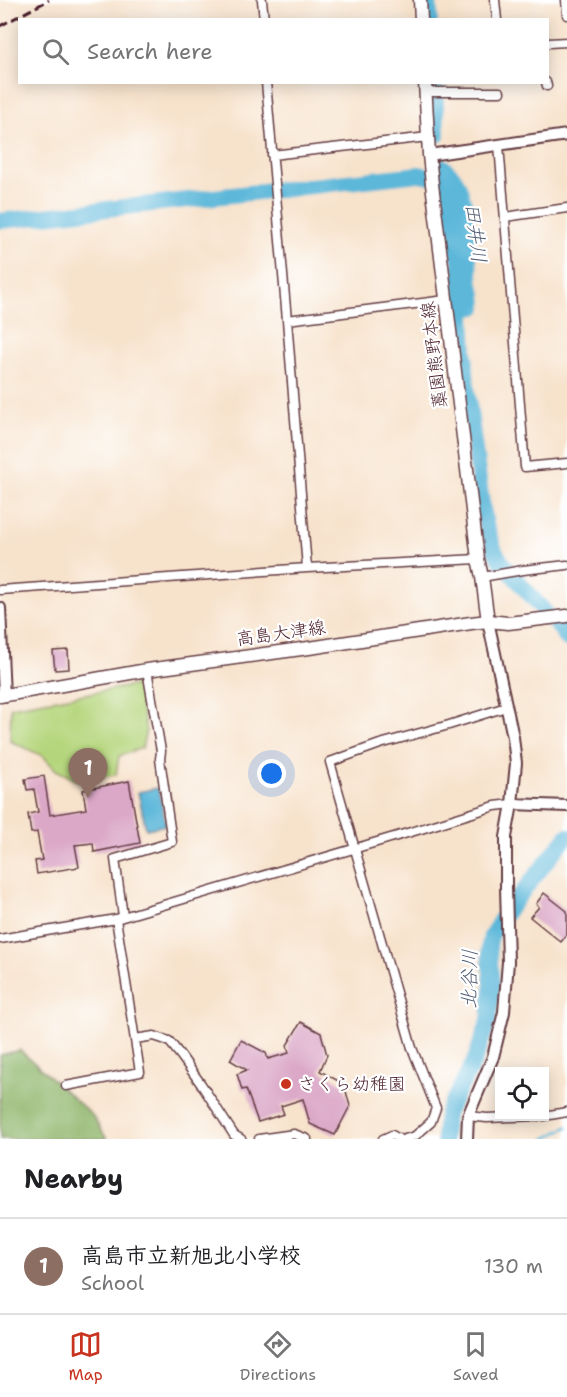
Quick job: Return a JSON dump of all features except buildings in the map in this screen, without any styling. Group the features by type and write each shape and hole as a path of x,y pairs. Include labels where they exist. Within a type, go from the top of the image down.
{"main road":[{"path":"420,0 421,18"},
{"name":"藁園熊野本線","path":"430,90 428,137 432,184 478,559 488,621"},
{"name":"高島大津線","path":"2,696 147,670 488,621 508,623 556,617"}],"street":[{"path":"262,0 264,18"},
{"path":"495,0 497,18"},
{"path":"566,0 567,15"},
{"path":"549,44 567,42"},
{"path":"266,84 307,568"},
{"path":"430,90 500,92"},
{"path":"430,160 499,145 567,135"},
{"path":"272,155 428,137"},
{"path":"499,145 525,466 567,463"},
{"path":"505,217 567,208"},
{"path":"287,320 446,300"},
{"path":"0,590 307,568 478,559"},
{"path":"482,577 567,565"},
{"path":"0,608 2,696"},
{"path":"467,1139 468,1116 493,1057 504,1012 508,962 506,837 516,763 513,736 488,621"},
{"path":"66,1086 140,1072 119,918 115,859 172,842 160,759 161,751 147,670"},
{"path":"405,1139 416,1136 431,1122 436,1108 412,1048 330,762 380,744 506,707"},
{"path":"0,939 119,918 495,806 512,804 567,806"},
{"path":"135,1039 154,1036 169,1041 201,1084 234,1136 241,1139"},
{"path":"549,1115 567,1112"},
{"path":"468,1116 495,1118"},
{"path":"259,1139 294,1134 307,1139"},
{"path":"383,1139 392,1135 399,1139"}],"green space":[{"path":"137,685 146,731 142,748 119,756 116,775 76,780 56,770 43,756 10,741 11,707"},
{"path":"20,1050 92,1115 107,1139 0,1139 0,1055"}],"water":[{"path":"158,788 166,825 146,829 138,792"}],"waterway":[{"path":"429,0 430,18"},
{"path":"435,84 437,135"},
{"path":"442,166 458,184 464,202 475,307 462,309"},
{"name":"田井川","path":"0,221 419,174 435,177 445,184 450,192 454,233 460,261 467,389 486,525 495,551 503,564 567,639"},
{"name":"北谷川","path":"444,1139 446,1115 474,1062 489,1020 492,988 489,946 491,936 501,919 567,836"},
{"path":"545,1139 567,1127"}],"railway":[{"path":"0,26 49,0"}],"place":[{"name":"高島市立新旭北小学校","path":"88,798"},
{"name":"さくら幼稚園","path":"286,1084"}]}
